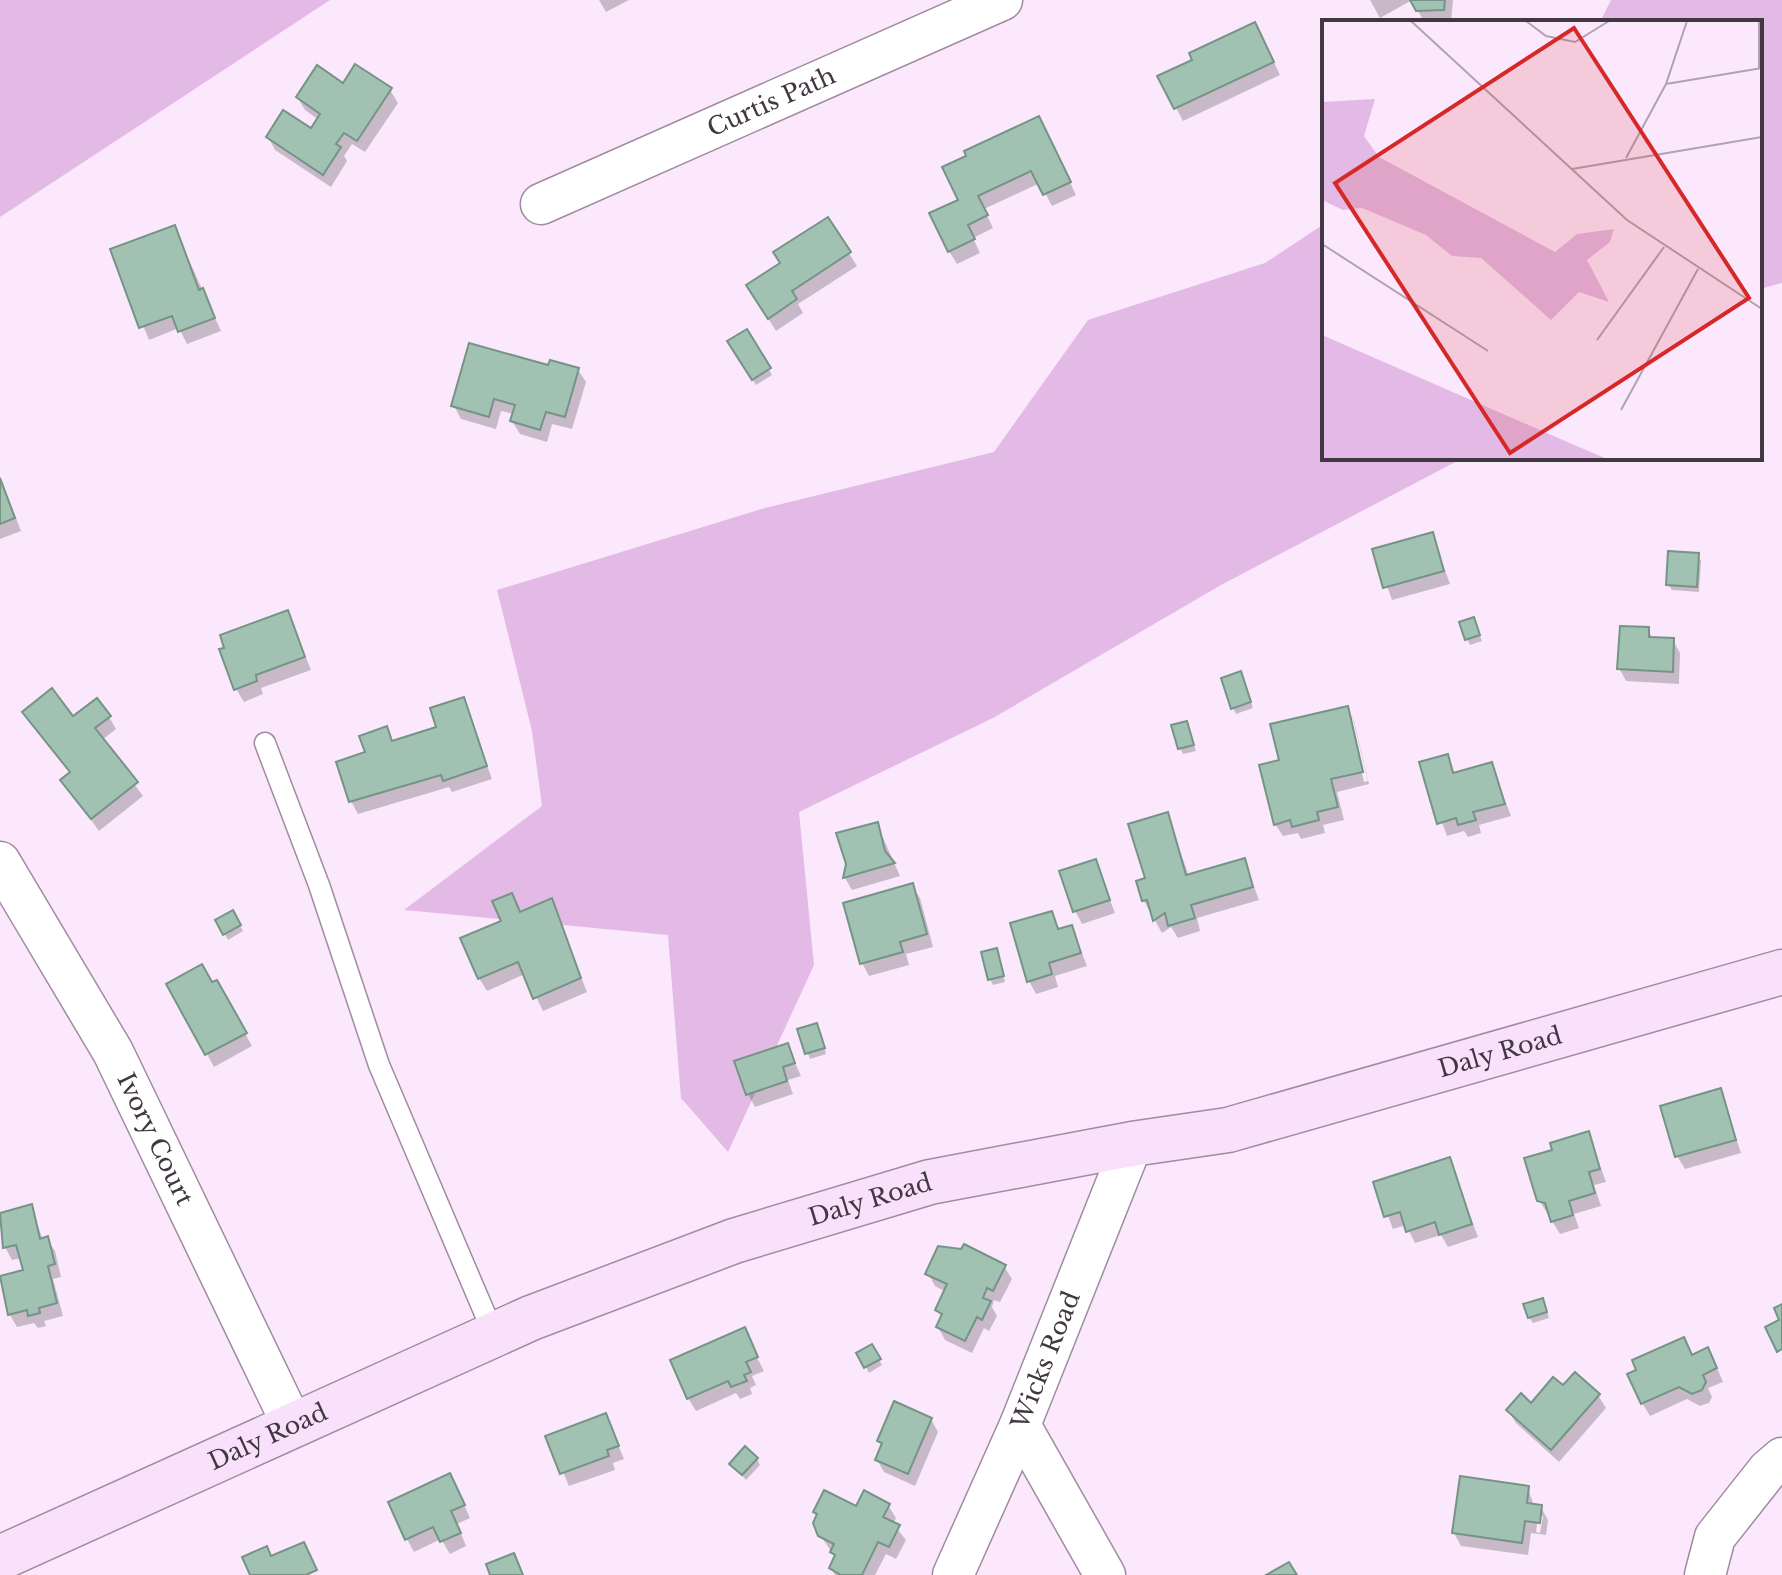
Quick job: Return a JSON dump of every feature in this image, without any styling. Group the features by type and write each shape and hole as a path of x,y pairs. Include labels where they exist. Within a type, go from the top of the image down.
{"street":[{"name":"Curtis Path","path":"541,204 1002,0"},
{"name":"Ivory Court","path":"0,862 113,1052 292,1424"},
{"name":"Daly Road","path":"0,1558 494,1335 734,1241 930,1182 1132,1144 1228,1130 1782,972"},
{"name":"Wicks Road","path":"953,1575 1020,1425 1132,1144"},
{"path":"1020,1425 1105,1575"},
{"path":"1705,1575 1715,1537 1768,1470 1782,1458"}],"lane":[{"path":"265,743 319,885 379,1065 494,1335"}],"shaded area":[{"path":"0,0 330,0 0,217"},
{"path":"1611,0 1782,0 1782,283 1762,288 1762,20 1601,20"},
{"path":"1322,225 1322,460 1459,460 1221,585 993,718 799,812 814,965 728,1152 681,1098 668,935 404,910 542,806 532,731 497,590 765,508 994,452 1088,320 1265,263"}],"building":[{"path":"1410,0 1445,0 1444,10 1416,11"},
{"path":"1255,22 1274,62 1174,109 1157,76 1192,60 1189,53"},
{"path":"355,64 392,88 357,141 344,133 336,144 341,147 323,175 266,137 283,110 311,128 320,114 296,97 317,65 343,83"},
{"path":"1039,116 1071,182 1043,195 1031,171 978,196 988,215 968,225 975,239 948,252 929,213 958,200 942,167 966,156 964,151"},
{"path":"828,217 851,252 792,291 797,299 768,319 746,285 780,263 773,252"},
{"path":"175,225 199,290 203,288 215,318 178,332 172,316 139,328 110,249"},
{"path":"747,329 771,368 752,380 727,341"},
{"path":"469,343 548,365 550,360 579,368 565,417 546,412 540,430 510,421 515,405 494,399 489,417 451,406"},
{"path":"0,478 15,518 0,524"},
{"path":"1433,532 1444,571 1383,588 1372,549"},
{"path":"1668,551 1699,553 1697,587 1666,585"},
{"path":"288,610 305,657 256,675 257,681 234,690 219,649 224,648 220,635"},
{"path":"1474,617 1480,635 1465,640 1459,622"},
{"path":"1620,626 1649,627 1649,637 1674,638 1673,672 1617,669"},
{"path":"1241,671 1251,702 1231,709 1221,678"},
{"path":"52,688 73,716 97,698 111,716 95,728 138,782 91,819 60,780 70,772 22,712"},
{"path":"464,697 487,766 443,781 441,775 349,802 336,762 365,752 359,736 387,726 392,741 436,727 430,708"},
{"path":"1348,706 1363,772 1331,779 1338,807 1317,812 1319,820 1292,827 1290,820 1274,825 1259,765 1279,760 1270,724"},
{"path":"1187,721 1194,745 1178,749 1171,725"},
{"path":"1448,754 1453,773 1492,762 1505,804 1473,812 1476,820 1458,825 1456,818 1437,824 1419,762"},
{"path":"1168,812 1186,875 1245,858 1253,887 1191,905 1195,918 1168,926 1165,913 1153,921 1147,900 1142,901 1136,881 1145,878 1128,824"},
{"path":"878,822 885,851 895,863 843,878 846,864 836,833"},
{"path":"1096,859 1110,900 1073,912 1059,871"},
{"path":"913,883 927,934 900,942 903,952 860,964 843,903"},
{"path":"512,893 520,912 552,898 581,978 533,999 518,962 478,979 460,938 501,921 492,901"},
{"path":"233,910 241,925 223,935 215,920"},
{"path":"1052,911 1058,929 1072,925 1081,953 1049,963 1052,974 1027,982 1010,923"},
{"path":"997,948 1004,976 988,980 981,952"},
{"path":"202,964 212,982 217,980 247,1033 205,1055 166,984"},
{"path":"817,1023 825,1048 805,1054 797,1029"},
{"path":"788,1043 795,1063 783,1067 787,1081 746,1095 734,1061"},
{"path":"1721,1088 1736,1140 1675,1157 1660,1106"},
{"path":"1589,1131 1600,1169 1589,1172 1595,1193 1569,1201 1573,1215 1551,1222 1545,1203 1537,1201 1524,1158 1552,1150 1550,1143"},
{"path":"1450,1157 1472,1224 1439,1235 1435,1222 1406,1232 1400,1212 1384,1217 1373,1182"},
{"path":"32,1204 40,1239 48,1236 55,1264 48,1266 57,1303 39,1308 40,1313 28,1316 27,1310 8,1315 0,1276 23,1270 16,1245 3,1248 0,1213"},
{"path":"964,1244 1006,1265 993,1291 987,1288 983,1298 991,1301 982,1320 977,1317 965,1341 936,1327 942,1314 935,1310 947,1284 925,1274 938,1246 961,1249"},
{"path":"1543,1298 1547,1312 1528,1318 1523,1304"},
{"path":"1782,1304 1782,1349 1777,1352 1765,1327 1779,1320 1774,1308"},
{"path":"745,1327 758,1357 746,1362 751,1372 744,1375 747,1381 731,1387 728,1381 687,1399 670,1360"},
{"path":"1684,1337 1692,1355 1708,1347 1717,1368 1703,1375 1706,1382 1702,1390 1692,1394 1679,1387 1641,1404 1627,1374 1636,1370 1632,1360"},
{"path":"872,1344 881,1359 864,1368 856,1353"},
{"path":"1575,1372 1600,1394 1551,1450 1506,1410 1521,1393 1531,1403 1553,1377 1563,1385"},
{"path":"894,1401 932,1418 908,1474 875,1460 882,1443 877,1441"},
{"path":"606,1413 619,1446 607,1450 609,1456 560,1474 545,1436"},
{"path":"745,1446 758,1458 742,1475 729,1464"},
{"path":"450,1473 465,1505 451,1511 461,1533 440,1542 433,1527 405,1540 388,1502"},
{"path":"1460,1476 1529,1486 1527,1503 1542,1505 1540,1523 1525,1521 1522,1543 1452,1533"},
{"path":"824,1490 856,1506 864,1490 890,1504 883,1517 900,1525 889,1547 878,1542 862,1575 841,1575 829,1568 835,1555 830,1552 834,1544 818,1536 813,1523 817,1514 813,1512"},
{"path":"304,1542 317,1570 306,1575 250,1575 242,1557 267,1546 271,1556"},
{"path":"514,1553 523,1575 490,1575 486,1564"},
{"path":"1289,1562 1297,1575 1266,1575"}]}
